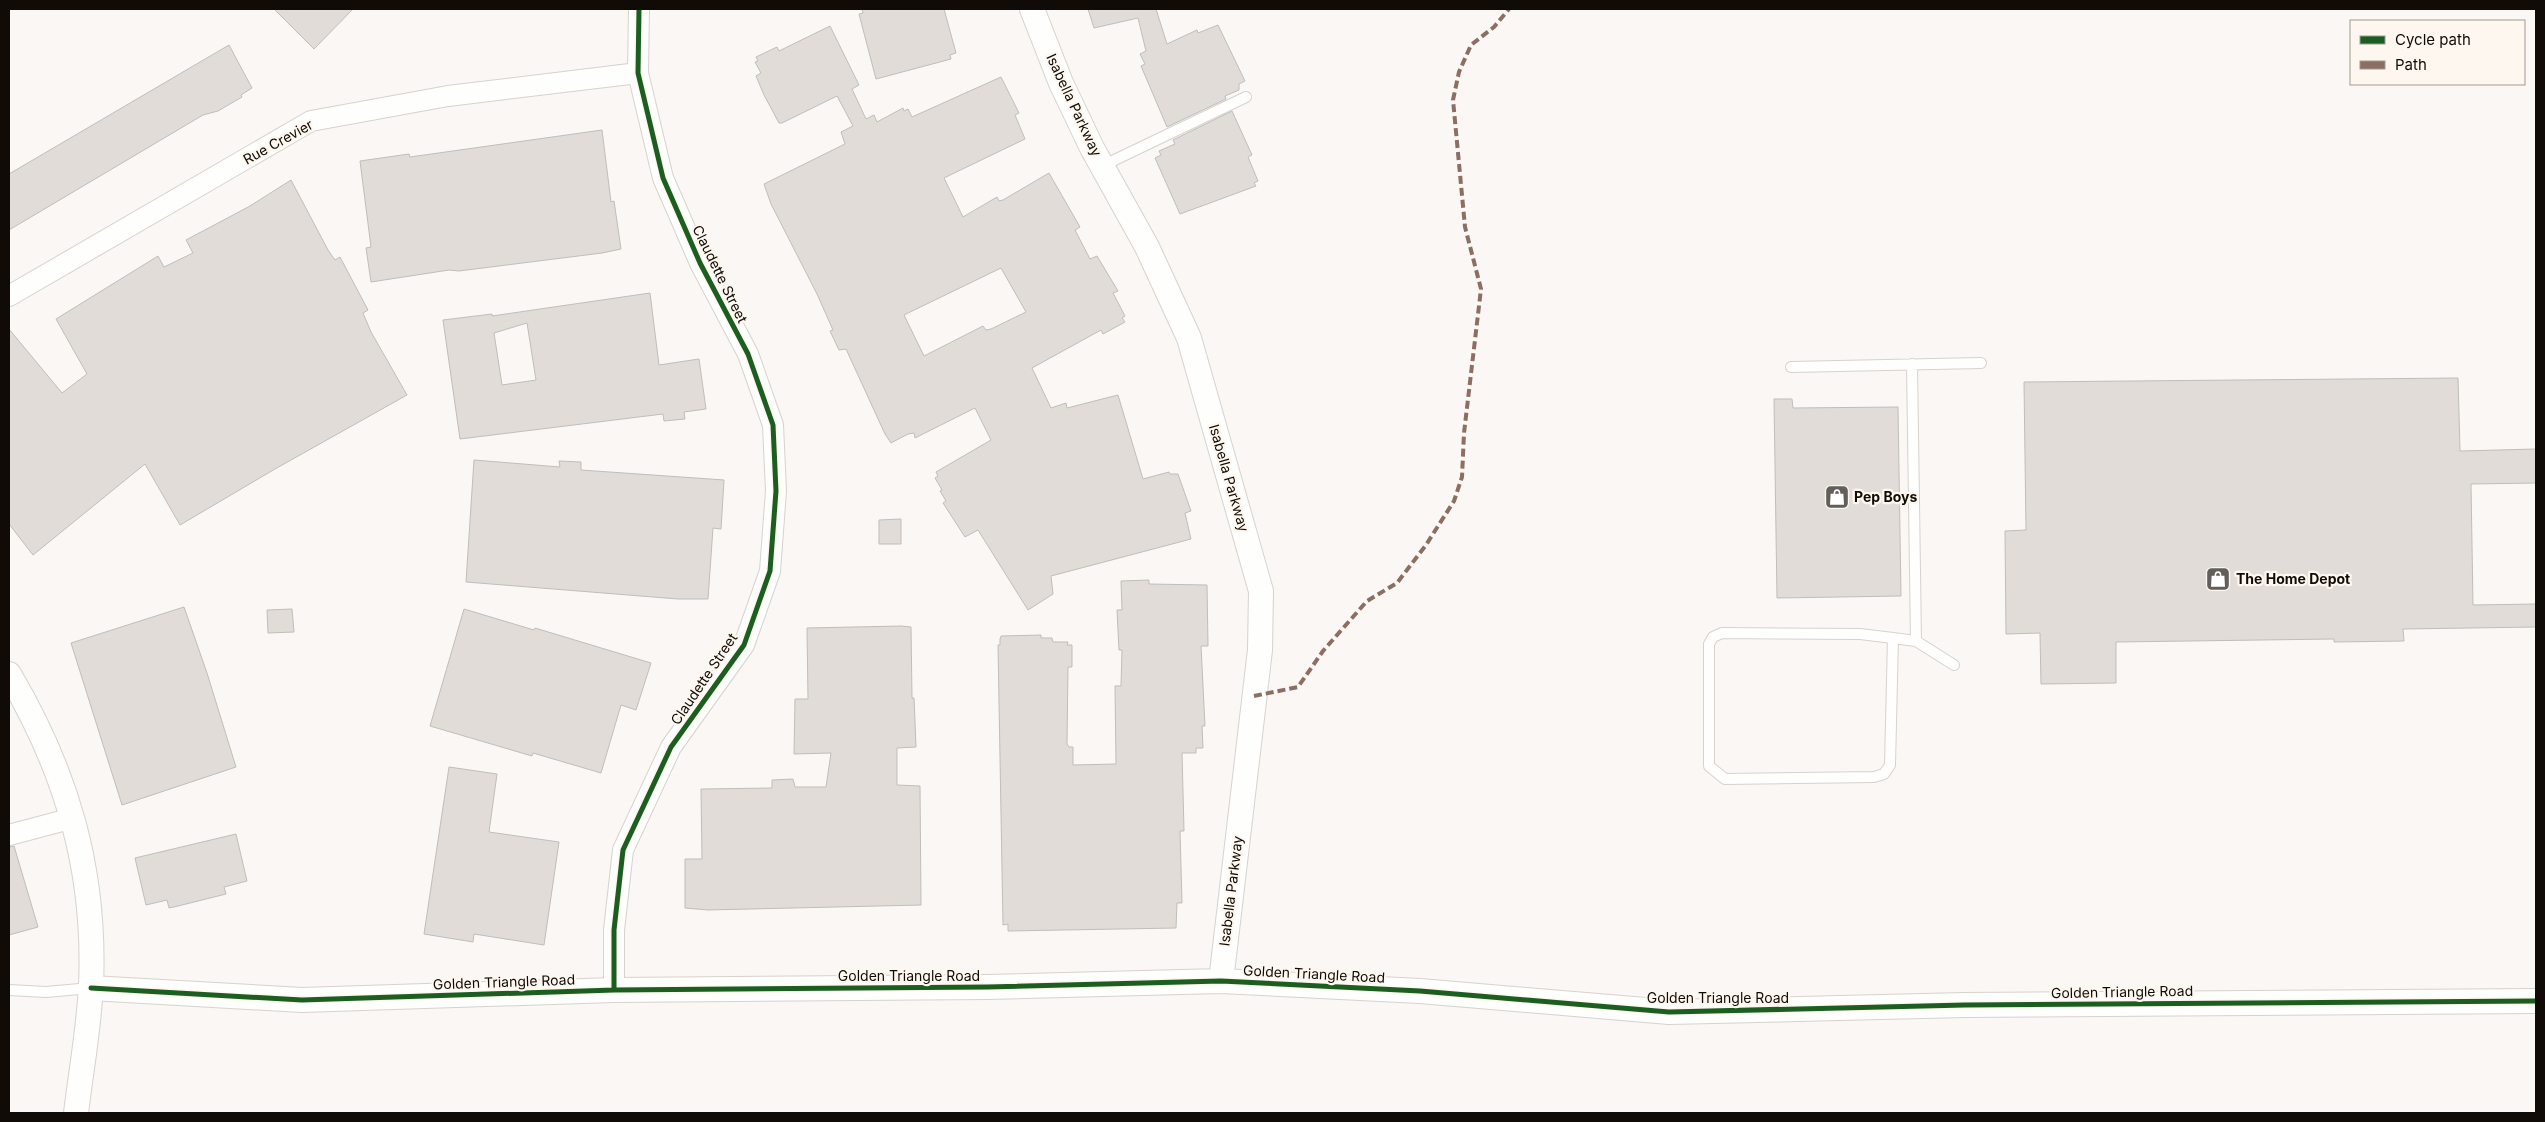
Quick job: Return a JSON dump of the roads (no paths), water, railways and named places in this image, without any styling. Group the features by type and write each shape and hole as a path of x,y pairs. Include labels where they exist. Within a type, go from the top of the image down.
{"street":[{"name":"Claudette Street","path":"614,990 614,930 623,850 671,748 744,645 770,571 776,491 773,425 748,354 700,263 664,178 638,73 639,9"},
{"name":"Isabella Parkway","path":"1032,9 1061,83 1102,166 1147,247 1189,338 1261,591 1260,650 1221,981"},
{"name":"Rue Crevier","path":"9,296 311,121 448,96 638,73"},
{"path":"9,674 52,756 74,818 87,885 91,919 91,988 76,1113"},
{"path":"9,835 74,818"},
{"name":"Golden Triangle Road","path":"91,988 302,1000 614,990 987,987 1221,981 1420,991 1669,1012 1965,1005 2536,1001"}],"lane":[{"path":"1102,166 1246,97"},
{"path":"1791,366 1981,363"},
{"path":"1912,364 1916,641"},
{"path":"1893,638 1890,764 1884,774 1874,777 1725,779 1708,766 1709,644 1713,637 1722,633 1860,634 1893,638 1916,641 1954,664"},
{"path":"9,990 46,992 91,988"}],"place":[{"name":"Pep Boys","path":"1837,497"},
{"name":"The Home Depot","path":"2218,579"}]}
